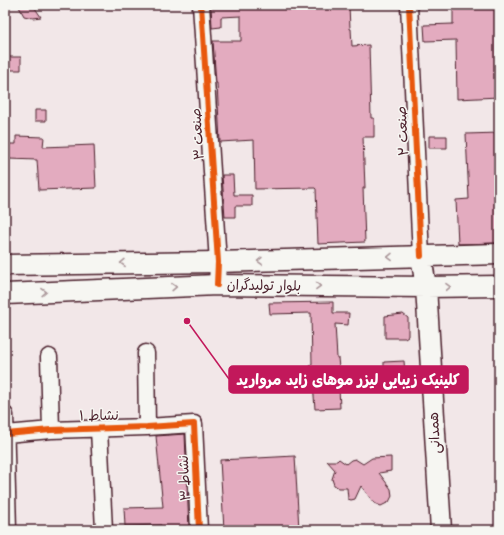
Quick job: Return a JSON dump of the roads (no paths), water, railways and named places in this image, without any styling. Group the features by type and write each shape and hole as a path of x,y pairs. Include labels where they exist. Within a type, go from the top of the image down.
{"main road":[{"name":"بلوار تولیدگران","path":"5,265 218,262 499,254"},
{"name":"همدانی","path":"421,256 426,288 441,530"},
{"name":"بلوار تولیدگران","path":"5,294 217,286 426,288 499,286"}],"street":[{"name":"صنعت ۳","path":"201,5 218,262 217,286"},
{"name":"صنعت ۲","path":"409,5 421,256"},
{"path":"146,353 147,427"},
{"path":"49,357 51,430"},
{"path":"5,415 8,530"},
{"name":"نشاط ۱","path":"6,434 51,430 194,424"},
{"name":"نشاط ۳","path":"194,424 199,530"},
{"path":"99,429 104,530"}],"place":[{"name":"کلینیک زیبایی لیزر موهای زاید مروارید","path":"187,321"}]}
